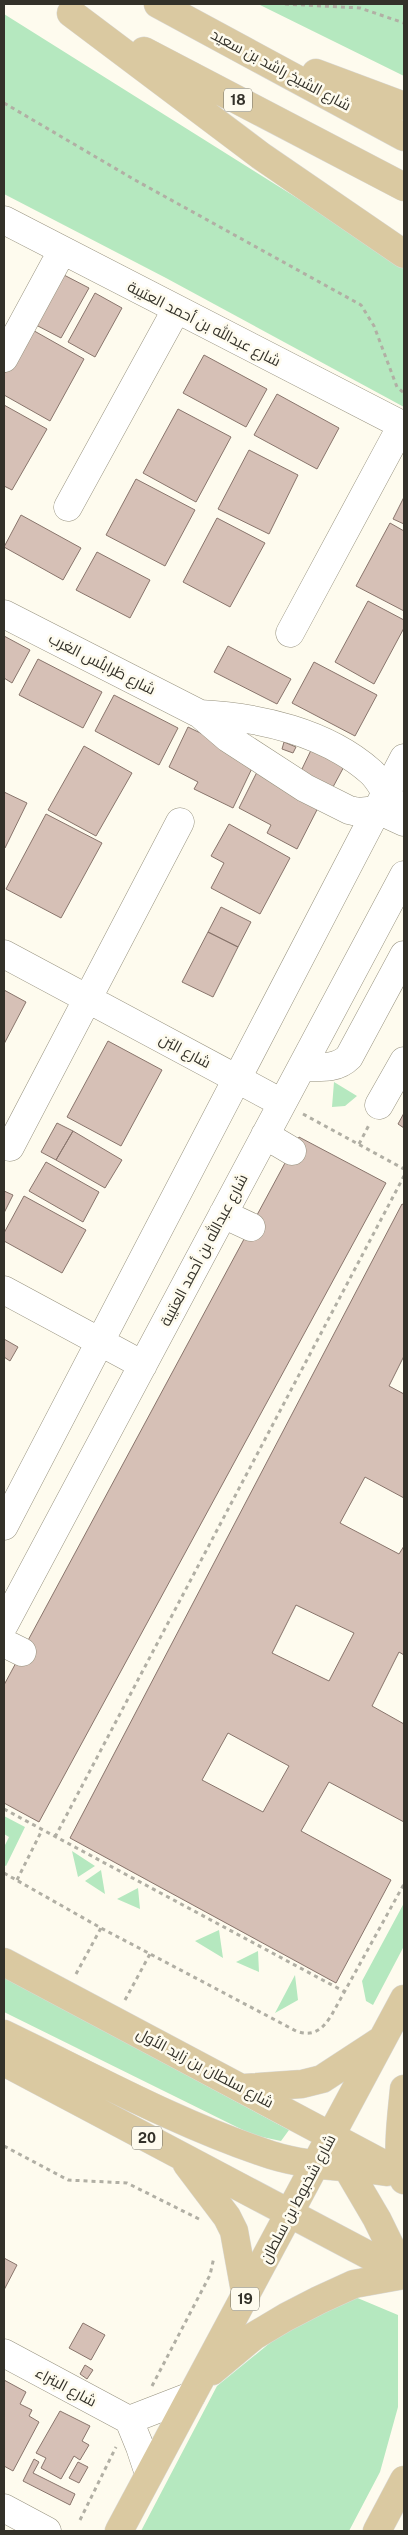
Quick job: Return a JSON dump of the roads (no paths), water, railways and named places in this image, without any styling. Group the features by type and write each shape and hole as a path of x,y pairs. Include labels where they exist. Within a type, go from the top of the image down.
{"main road":[{"name":"شارع الشيخ راشد بن سعيد","path":"158,4 404,137"},
{"path":"62,8 261,156 404,254"},
{"name":"18","path":"62,8 404,187"},
{"path":"218,36 404,106"},
{"name":"شارع سلطان بن زايد الأول","path":"4,1962 244,2088 403,2176"},
{"name":"شارع شخبوط بن سلطان","path":"119,2531 148,2474 246,2298 404,1999"},
{"path":"4,2034 212,2133 271,2155 316,2165 403,2176 400,2134 404,2089"},
{"path":"244,2088 302,2084 322,2079 383,2038"},
{"name":"20","path":"4,2062 404,2274"},
{"path":"194,2390 254,2336 286,2317 354,2284 404,2274 377,2219 345,2168 331,2136"},
{"path":"182,2157 227,2217 234,2231 246,2298"},
{"path":"377,2531 401,2491 404,2462"}],"street":[{"name":"شارع عبدالله بن أحمد العتيبة","path":"4,220 62,252 403,425"},
{"path":"4,358 62,252"},
{"path":"68,507 176,310"},
{"path":"290,633 403,425"},
{"name":"شارع طَرابلُس الغرب","path":"4,614 200,714 228,738 305,788 358,812 389,804"},
{"name":"شارع طَرابلُس الغرب","path":"200,714 238,716 308,735 366,768 373,774 389,804 404,822"},
{"path":"4,1526 236,1079 389,804 404,758"},
{"path":"10,1147 180,822"},
{"name":"شارع عبدالله بن أحمد العتيبة","path":"8,1631 142,1365 404,875"},
{"name":"شارع البُن","path":"4,954 282,1103"},
{"path":"302,1067 331,1067 344,1062 349,1057 404,955"},
{"path":"379,1105 404,1061"},
{"path":"266,1135 292,1151"},
{"path":"223,1214 250,1227"},
{"path":"4,1290 142,1365"},
{"name":"شارع البتراء","path":"4,2353 124,2431"},
{"path":"148,2474 140,2447 124,2431 194,2390"},
{"path":"4,2508 47,2531"}]}
